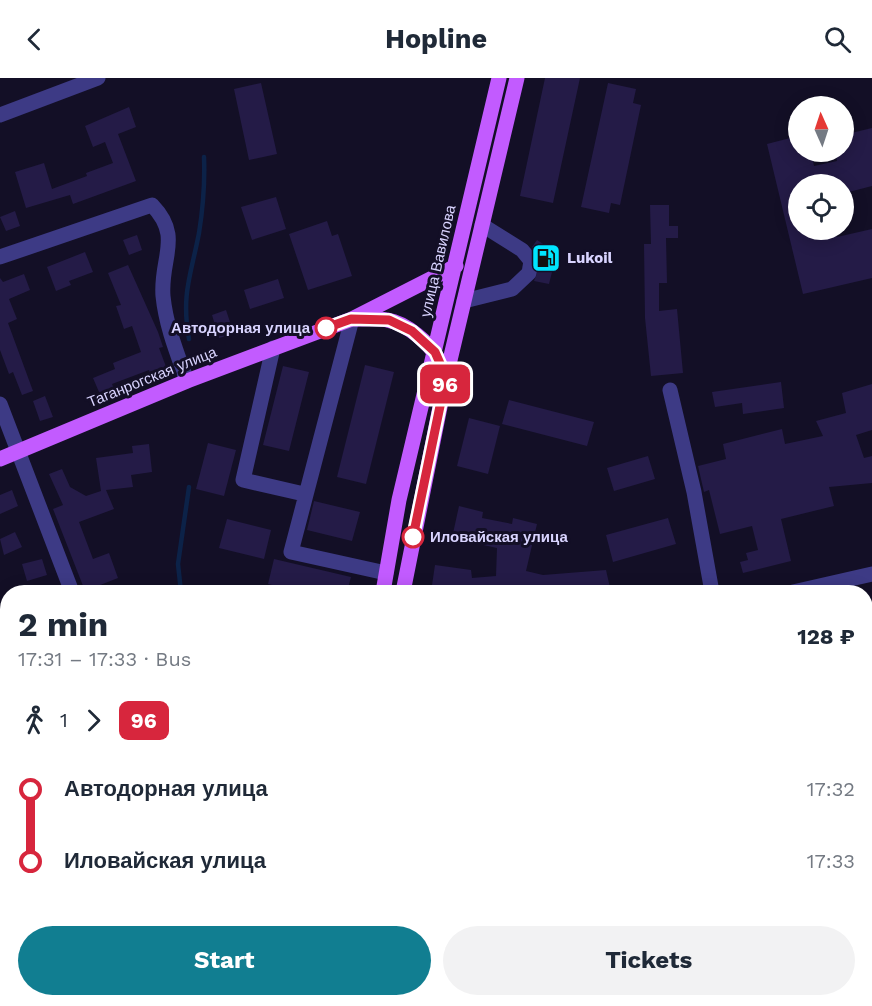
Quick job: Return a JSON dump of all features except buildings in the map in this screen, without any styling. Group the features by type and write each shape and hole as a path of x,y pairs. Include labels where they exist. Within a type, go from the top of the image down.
{"main road":[{"name":"улица Вавилова","path":"384,585 399,500 499,78"},
{"path":"404,585 446,377 516,78"},
{"name":"Таганрогская улица","path":"0,459 187,381 351,319 456,266"},
{"name":"Таганрогская улица","path":"351,319 389,320 412,331 435,352 446,377"}],"street":[{"path":"0,115 98,78"},
{"path":"0,257 152,205 164,218 170,240 164,267 163,296 171,338 187,381"},
{"path":"464,301 512,289 529,273 531,261 522,250 482,225"},
{"path":"351,319 304,494 291,552 386,573"},
{"path":"273,348 243,480 304,494"},
{"path":"670,390 694,492 711,585"},
{"path":"0,404 16,452 69,585"},
{"path":"824,585 872,574"}],"waterway":[{"path":"189,339 186,309 190,273 202,214 204,157"},
{"path":"180,585 178,564 189,487"}],"bus line":[{"name":"96","path":"326,328 351,319 389,320 412,331 435,352 446,377 413,537"}],"place":[{"name":"Lukoil","path":"546,258"},
{"name":"Автодорная улица","path":"326,328"},
{"name":"Иловайская улица","path":"413,537"}]}
